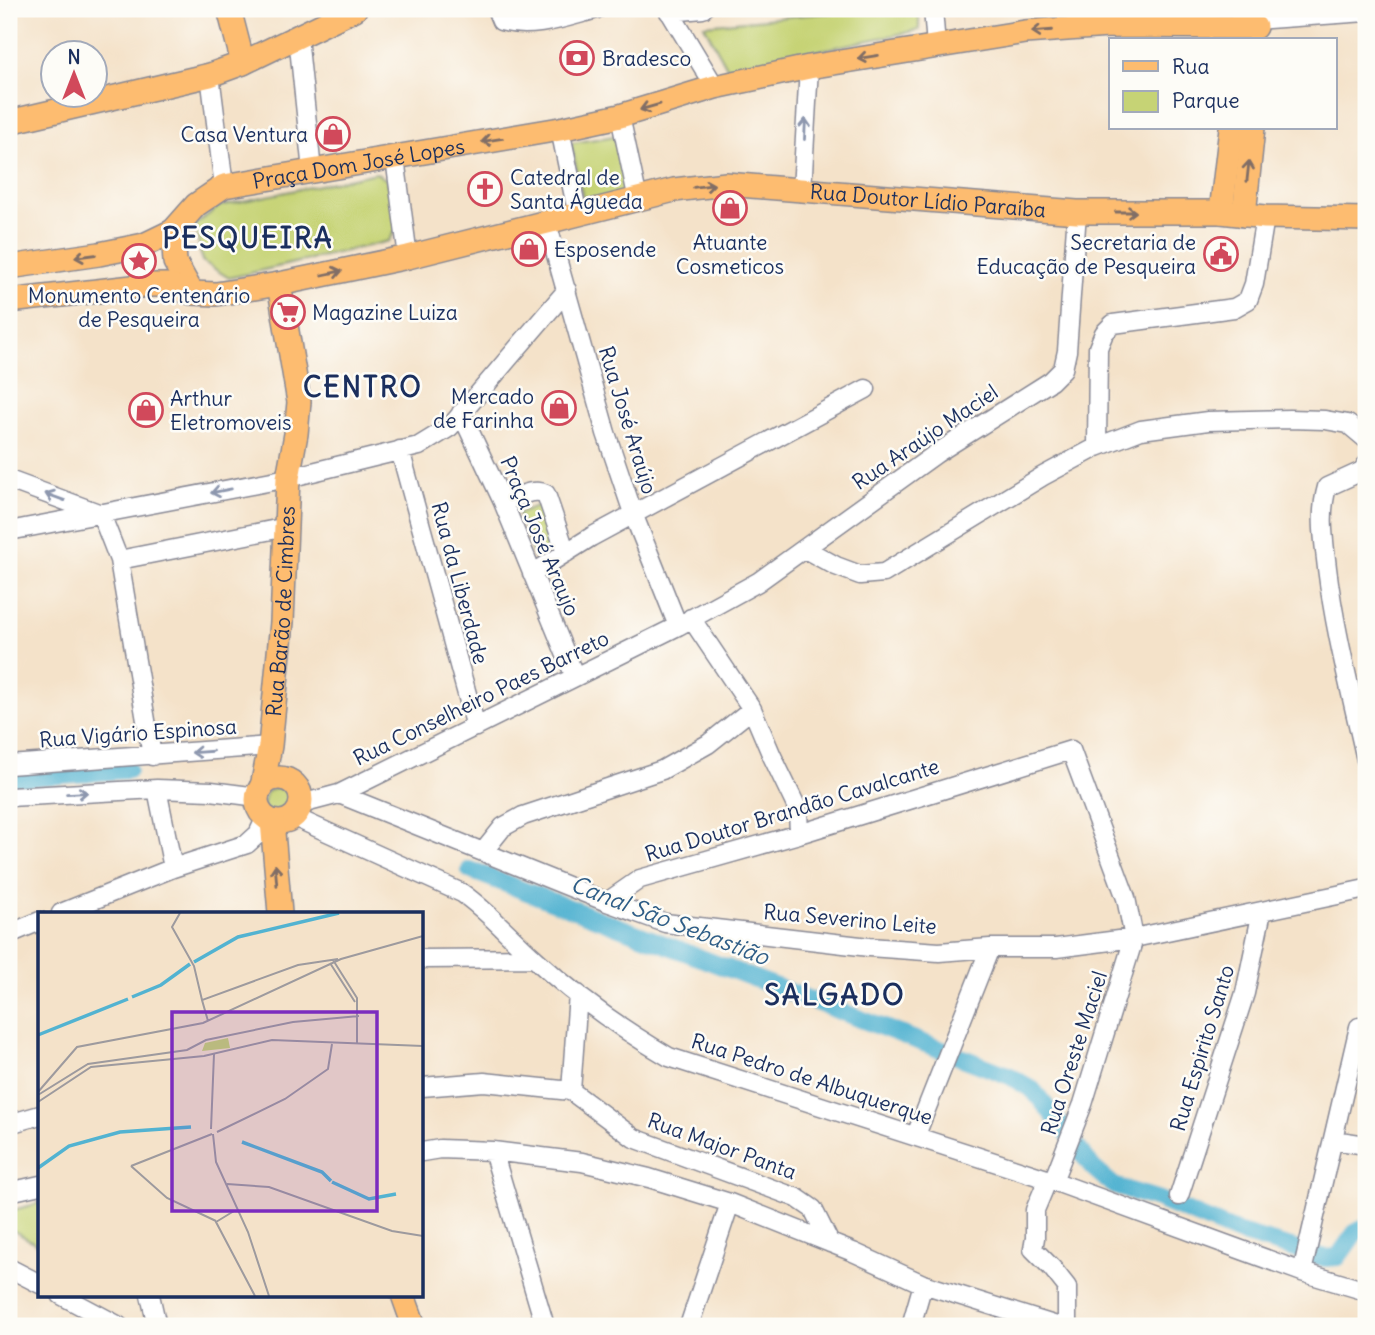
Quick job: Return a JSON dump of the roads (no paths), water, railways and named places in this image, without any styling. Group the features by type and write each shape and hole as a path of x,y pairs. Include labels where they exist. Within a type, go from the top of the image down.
{"main road":[{"path":"229,9 243,63"},
{"path":"9,122 210,75 243,63 355,9"},
{"name":"Praça Dom José Lopes","path":"173,231 196,205 224,186 560,129 621,116 715,88 809,67 1025,32 1109,26 1245,24"},
{"path":"1231,130 1243,214"},
{"path":"1243,214 1253,130"},
{"name":"Rua Doutor Lídio Paraíba","path":"578,216 674,190 726,184 1077,212 1366,219"},
{"path":"9,301 150,285 167,285 192,293 216,294 279,284 408,257 578,216"},
{"path":"9,267 144,245 173,231 175,262 192,293"},
{"name":"Rua Barão de Cimbres","path":"275,807 270,746 282,622 288,478 299,402 279,284"},
{"name":"Rua Barão de Cimbres","path":"270,746 286,780 298,789 275,807"},
{"path":"275,807 279,912"},
{"path":"403,1296 414,1326"}],"street":[{"path":"498,15 524,25 543,23 597,9"},
{"path":"703,9 669,10 715,88"},
{"path":"933,9 936,46"},
{"path":"1245,24 1366,12"},
{"path":"298,37 312,171"},
{"path":"802,190 809,67"},
{"path":"210,75 224,186"},
{"path":"621,116 638,200"},
{"path":"560,129 578,216"},
{"path":"395,158 408,257"},
{"name":"Rua Araújo Maciel","path":"685,622 758,582 937,453 1051,381 1063,369 1068,351 1077,212"},
{"path":"1097,447 1098,348 1104,333 1113,324 1234,308 1248,300 1254,284 1243,214"},
{"name":"Rua José Araújo","path":"548,223 606,433 634,516 685,622 752,709 798,810 799,834"},
{"path":"9,531 288,478 419,446 450,427 567,290"},
{"path":"532,574 866,389"},
{"name":"Praça José Araujo","path":"461,414 503,502 575,677"},
{"path":"805,549 836,566 860,575 884,573 1043,476 1097,447 1141,430 1208,421 1325,420 1348,424 1366,439"},
{"name":"Rua da Liberdade","path":"400,450 476,727"},
{"path":"1366,465 1363,471 1327,487 1322,504 1322,524 1332,609 1366,760"},
{"path":"9,480 101,514 119,560 152,755"},
{"path":"503,502 534,491 541,491 546,495 566,553"},
{"path":"119,560 287,527"},
{"name":"Rua Conselheiro Paes Barreto","path":"275,807 339,794 685,622"},
{"path":"483,852 503,827 523,816 662,769 708,744 752,709"},
{"name":"Rua Vigário Espinosa","path":"9,765 270,746"},
{"name":"Rua Doutor Brandão Cavalcante","path":"607,902 640,879 799,834 1071,750 1126,898 1134,938"},
{"path":"157,789 173,868"},
{"path":"9,797 157,789 211,791 275,807 258,834 247,844 173,868 67,912"},
{"path":"339,794 607,902"},
{"name":"Rua Pedro de Albuquerque","path":"275,807 462,893 482,907 534,958 578,994 629,1034 669,1057 1304,1258 1366,1291"},
{"name":"Rua Severino Leite","path":"607,902 665,923 855,946 939,952 990,948 1056,948 1134,938 1366,889"},
{"name":"Rua Espirito Santo","path":"1179,1196 1245,993 1262,911"},
{"path":"9,934 38,923"},
{"name":"Rua Oreste Maciel","path":"1067,1326 1067,1287 1033,1249 1035,1210 1051,1180 1083,1104 1134,938"},
{"path":"916,1135 990,948"},
{"path":"424,959 534,958"},
{"path":"424,1087 484,1082 570,1091 578,994"},
{"path":"1304,1258 1359,1027"},
{"name":"Rua Major Panta","path":"570,1091 634,1139 797,1198 813,1209 830,1243"},
{"path":"9,1124 38,1116"},
{"path":"1333,1140 1366,1145"},
{"path":"424,1152 440,1149 493,1151 582,1162 649,1178 730,1203 923,1284 1057,1326"},
{"path":"493,1151 545,1326"},
{"path":"9,1192 38,1185"},
{"path":"689,1326 730,1203"},
{"path":"9,1268 38,1283"},
{"path":"911,1326 923,1284"},
{"path":"63,1296 119,1326"},
{"path":"150,1296 157,1326"}],"waterway":[{"name":"Canal São Sebastião","path":"9,779 128,770"},
{"name":"Canal São Sebastião","path":"470,870 1010,1076 1033,1090 1068,1134"},
{"name":"Canal São Sebastião","path":"1075,1144 1092,1167 1114,1186 1157,1199 1236,1232 1325,1258 1338,1257 1355,1233 1366,1227"}],"place":[{"name":"Bradesco","path":"577,58"},
{"name":"Casa Ventura","path":"333,134"},
{"name":"Catedral de Santa Águeda","path":"485,189"},
{"name":"Atuante Cosmeticos","path":"730,208"},
{"name":"Esposende","path":"529,249"},
{"name":"Secretaria de Educação de Pesqueira","path":"1221,254"},
{"name":"Monumento Centenário de Pesqueira","path":"139,261"},
{"name":"Magazine Luiza","path":"288,312"},
{"name":"Mercado de Farinha","path":"559,408"},
{"name":"Arthur Eletromoveis","path":"146,410"}],"district":[{"name":"PESQUEIRA","path":"248,238"},
{"name":"CENTRO","path":"363,387"},
{"name":"SALGADO","path":"835,995"}]}
